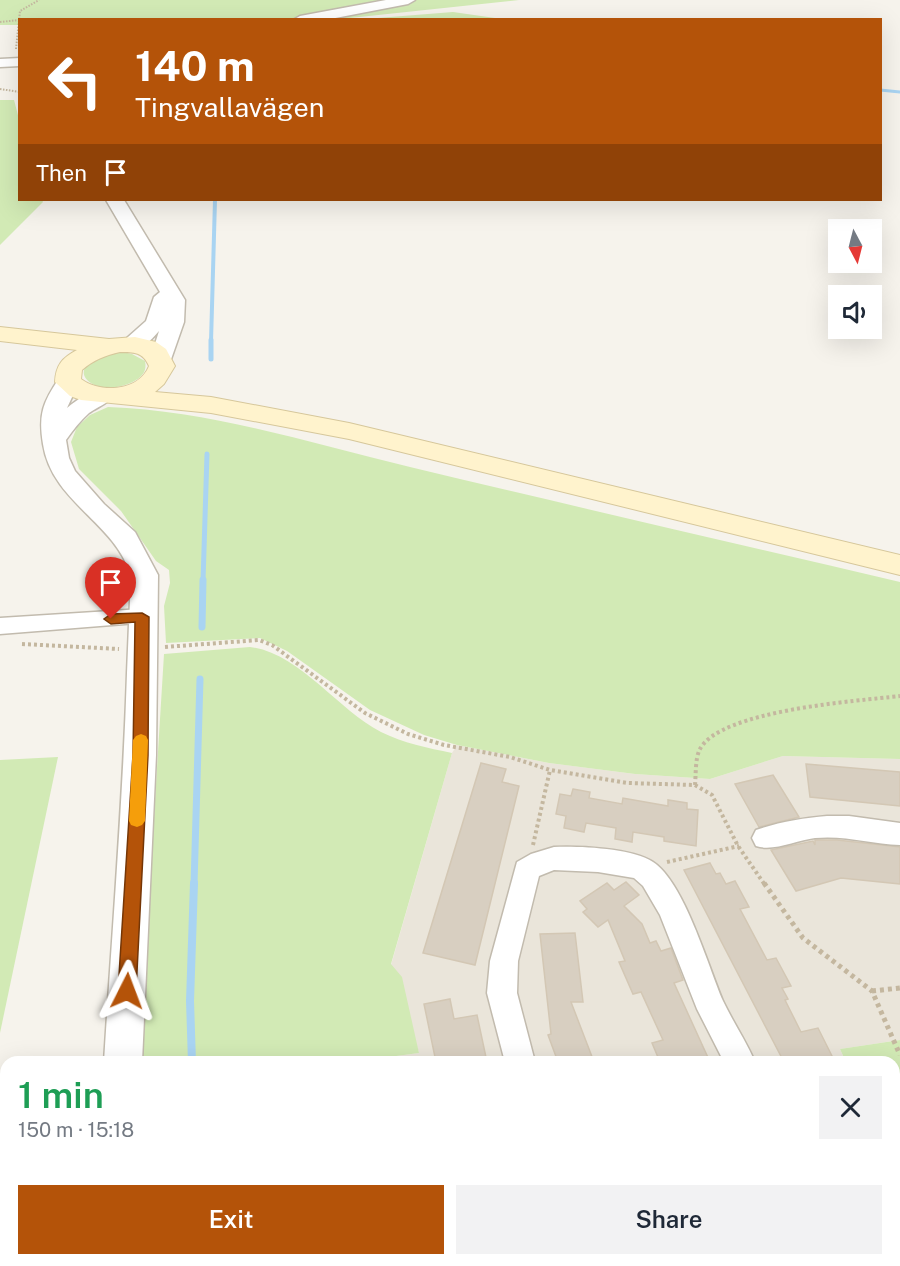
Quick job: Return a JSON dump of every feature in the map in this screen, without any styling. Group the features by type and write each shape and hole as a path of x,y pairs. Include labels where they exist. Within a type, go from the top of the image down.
{"main road":[{"path":"0,334 146,348 155,353 161,366 179,382 374,424 900,553"},
{"path":"69,375 85,354 118,346"},
{"path":"0,347 54,358 79,390 212,405 349,431 900,565"},
{"path":"111,395 146,386 161,366"}],"street":[{"path":"311,18 408,0"},
{"path":"116,201 175,300 173,322 161,366"},
{"path":"118,346 145,335 160,317 166,286"},
{"path":"69,375 51,418 57,458 64,474 94,510 126,538 144,574 140,755 123,1056"},
{"path":"54,440 64,424 80,407 111,395"},
{"path":"5,629 143,633"},
{"path":"765,838 794,830 822,827 848,827 900,834"},
{"path":"518,1056 502,993 504,961 527,870 538,861 553,858 603,862 644,870 657,884 666,901 712,1008 737,1056"}],"path":[{"path":"19,18 20,11 39,0"},
{"path":"0,22 18,20"},
{"path":"9,62 15,53 18,28"},
{"path":"0,89 18,92"},
{"path":"5,629 99,650 143,633 259,640 272,645 365,713 408,734 444,745 510,757 550,770 628,783 695,785 712,795 738,846 803,938 872,991 900,1055"},
{"path":"695,785 699,750 711,735 754,718 788,711 900,696"},
{"path":"527,870 550,770"},
{"path":"644,870 765,838"},
{"path":"872,991 900,988"}],"shaded area":[{"path":"457,745 549,763 635,774 710,779 783,756 900,759 900,1040 840,1049 843,1056 396,1056 419,1053 391,965 452,753"}],"green space":[{"path":"0,0 519,0 350,18 18,18 18,25 0,25"},
{"path":"453,12 495,18 378,18"},
{"path":"0,100 14,100 18,115 18,201 43,202 0,245"},
{"path":"122,352 145,361 145,370 136,380 120,386 106,387 94,385 86,379 84,371 88,364 100,357"},
{"path":"108,407 223,421 900,582 900,759 783,756 710,779 635,774 549,763 457,745 424,735 370,710 287,651 260,638 166,643 164,606 170,583 169,570 156,561 121,511 79,469 71,442 77,427 90,415"},
{"path":"250,647 268,651 302,671 349,710 381,732 407,742 452,753 391,964 402,977 419,1053 396,1056 139,1056 164,654"},
{"path":"58,757 0,1033 0,760"},
{"path":"900,1040 900,1056 843,1056 840,1049"}],"building":[{"path":"481,763 506,769 502,782 519,786 475,965 423,953"},
{"path":"806,764 900,772 900,806 810,797"},
{"path":"773,775 799,817 759,827 735,784"},
{"path":"573,789 590,792 589,798 622,804 623,798 668,806 668,800 687,803 687,809 698,810 696,846 664,841 664,837 633,832 632,842 615,839 616,828 586,823 584,832 564,828 566,816 556,814 560,794 571,796"},
{"path":"815,840 837,840 900,847 900,884 841,878 796,891 771,850 813,841 815,845"},
{"path":"710,863 716,874 720,873 726,884 735,881 749,907 740,909 767,960 776,958 791,986 782,988 788,999 785,1000 801,1032 818,1028 832,1056 781,1056 684,870"},
{"path":"626,882 639,895 624,906 642,924 650,943 656,941 661,951 671,948 683,980 674,983 707,1056 657,1056 652,1043 663,1040 641,992 633,994 619,962 625,961 608,920 598,927 583,912 587,909 580,901 607,883 614,890"},
{"path":"575,933 583,1002 571,1002 592,1056 556,1056 548,1035 551,1034 540,934"},
{"path":"450,999 454,1019 477,1015 486,1056 435,1056 424,1004"}],"waterway":[{"path":"882,90 900,92"},
{"path":"211,342 215,201"},
{"path":"211,342 211,359"},
{"path":"203,582 207,454"},
{"path":"202,627 203,580"},
{"path":"194,885 200,679"},
{"path":"192,1056 190,1001 194,883"}],"slow traffic":[{"path":"137,821 141,740"}],"route":[{"path":"111,619 142,617 140,755 127,991"}]}
